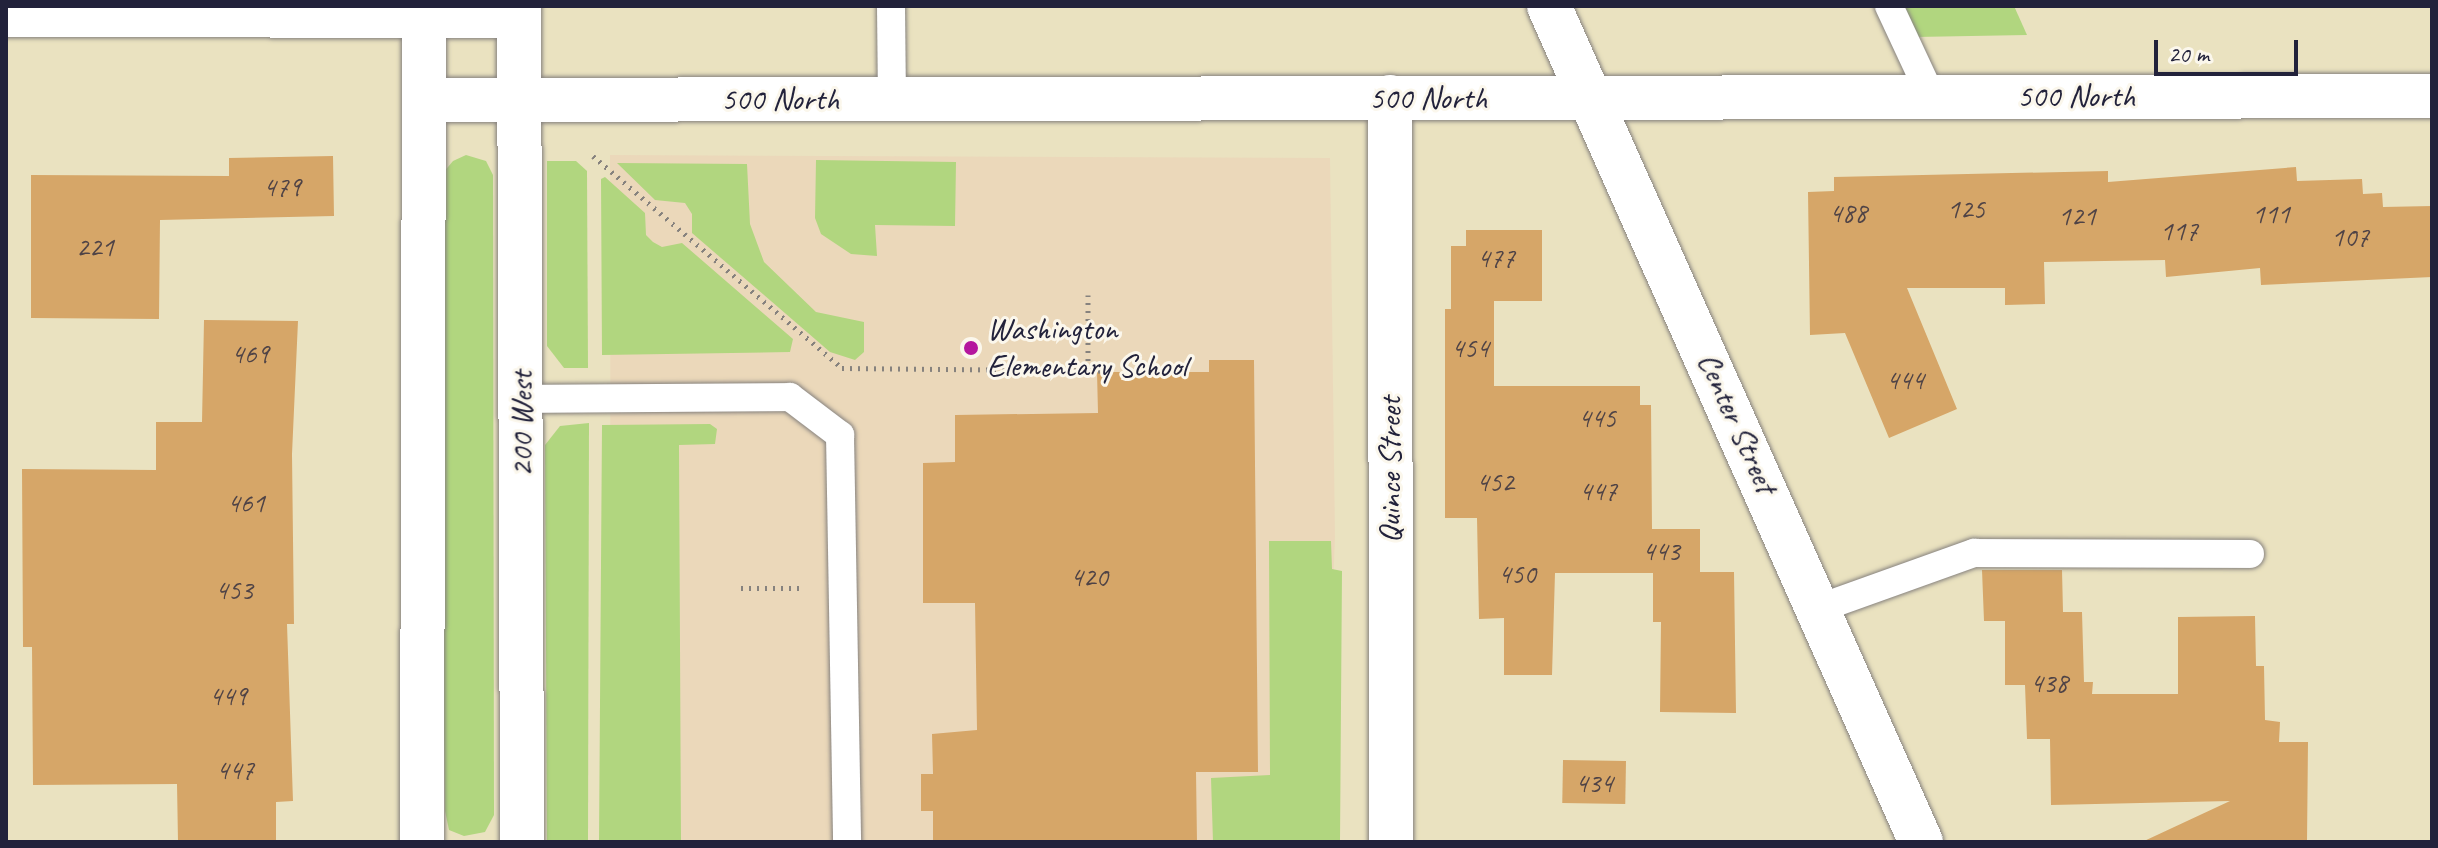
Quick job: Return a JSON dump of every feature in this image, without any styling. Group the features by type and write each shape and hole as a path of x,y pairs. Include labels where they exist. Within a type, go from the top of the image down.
{"street":[{"name":"Center Street","path":"1549,6 1820,608 1921,842"},
{"path":"422,842 424,11"},
{"path":"6,15 519,11"},
{"name":"200 West","path":"519,11 522,842"},
{"name":"500 North","path":"424,100 2432,96"},
{"name":"Quince Street","path":"1390,97 1391,842"}],"lane":[{"path":"891,6 892,99"},
{"path":"1889,6 1931,96"},
{"path":"522,399 790,397 840,435 847,842"},
{"path":"1820,608 1974,553 2250,554"}],"path":[{"path":"593,156 842,368 1112,371"},
{"path":"1088,295 1088,371"},
{"path":"741,588 819,588"}],"shaded area":[{"name":"Washington Elementary School","path":"610,155 1330,158 1335,537 1323,842 611,842"}],"green space":[{"path":"1903,6 2014,6 2027,35 1915,37"},
{"path":"466,155 486,161 493,175 494,815 485,832 464,836 449,830 445,811 437,180 453,161"},
{"path":"816,160 956,162 955,226 875,225 877,256 851,254 821,234 815,218"},
{"path":"547,161 576,161 587,171 588,368 564,368 547,346"},
{"path":"617,163 747,164 750,224 764,262 816,312 864,322 864,352 855,360 830,352 692,233 692,214 685,203 655,200"},
{"path":"605,177 645,213 646,235 653,242 662,247 682,243 793,339 790,352 602,355 601,179"},
{"path":"589,423 588,842 547,842 545,445 560,426"},
{"path":"710,424 717,429 715,444 679,445 681,842 599,842 602,425"},
{"path":"1269,541 1331,541 1332,569 1342,571 1340,842 1213,842 1211,778 1270,775"}],"building":[{"path":"333,156 334,216 160,220 159,319 31,318 31,175 229,176 229,158"},
{"path":"2296,167 2297,181 2362,179 2363,194 2382,193 2383,207 2432,206 2432,277 2261,285 2260,268 2166,277 2165,260 2044,262 2045,304 2005,305 2005,288 1907,288 1957,409 1889,438 1845,333 1810,335 1808,192 1834,191 1834,177 2108,171 2108,182"},
{"path":"1466,230 1542,230 1542,301 1494,301 1494,386 1640,386 1640,405 1651,405 1652,529 1700,529 1700,572 1734,572 1736,713 1660,712 1661,622 1653,622 1653,573 1555,573 1552,675 1504,675 1504,618 1479,619 1477,518 1445,518 1445,309 1451,309 1451,246 1466,246"},
{"path":"204,320 298,321 292,454 294,624 287,624 293,801 276,802 276,842 178,842 177,784 33,785 32,647 23,647 22,469 156,470 156,422 202,422"},
{"path":"1209,360 1254,360 1258,772 1196,772 1197,842 933,842 933,811 921,811 921,774 933,774 932,734 977,730 975,603 923,603 923,463 955,462 955,415 1098,413 1097,372 1209,372"},
{"path":"1982,570 2062,570 2063,612 2082,612 2084,682 2093,682 2092,694 2178,694 2178,617 2255,616 2256,666 2264,666 2265,720 2280,722 2279,742 2308,742 2307,842 2142,842 2230,801 2051,805 2050,739 2027,739 2025,685 2005,685 2005,621 1984,621"},
{"path":"1563,760 1626,761 1625,804 1562,803"}],"place":[{"name":"Washington Elementary School","path":"971,348"}]}
